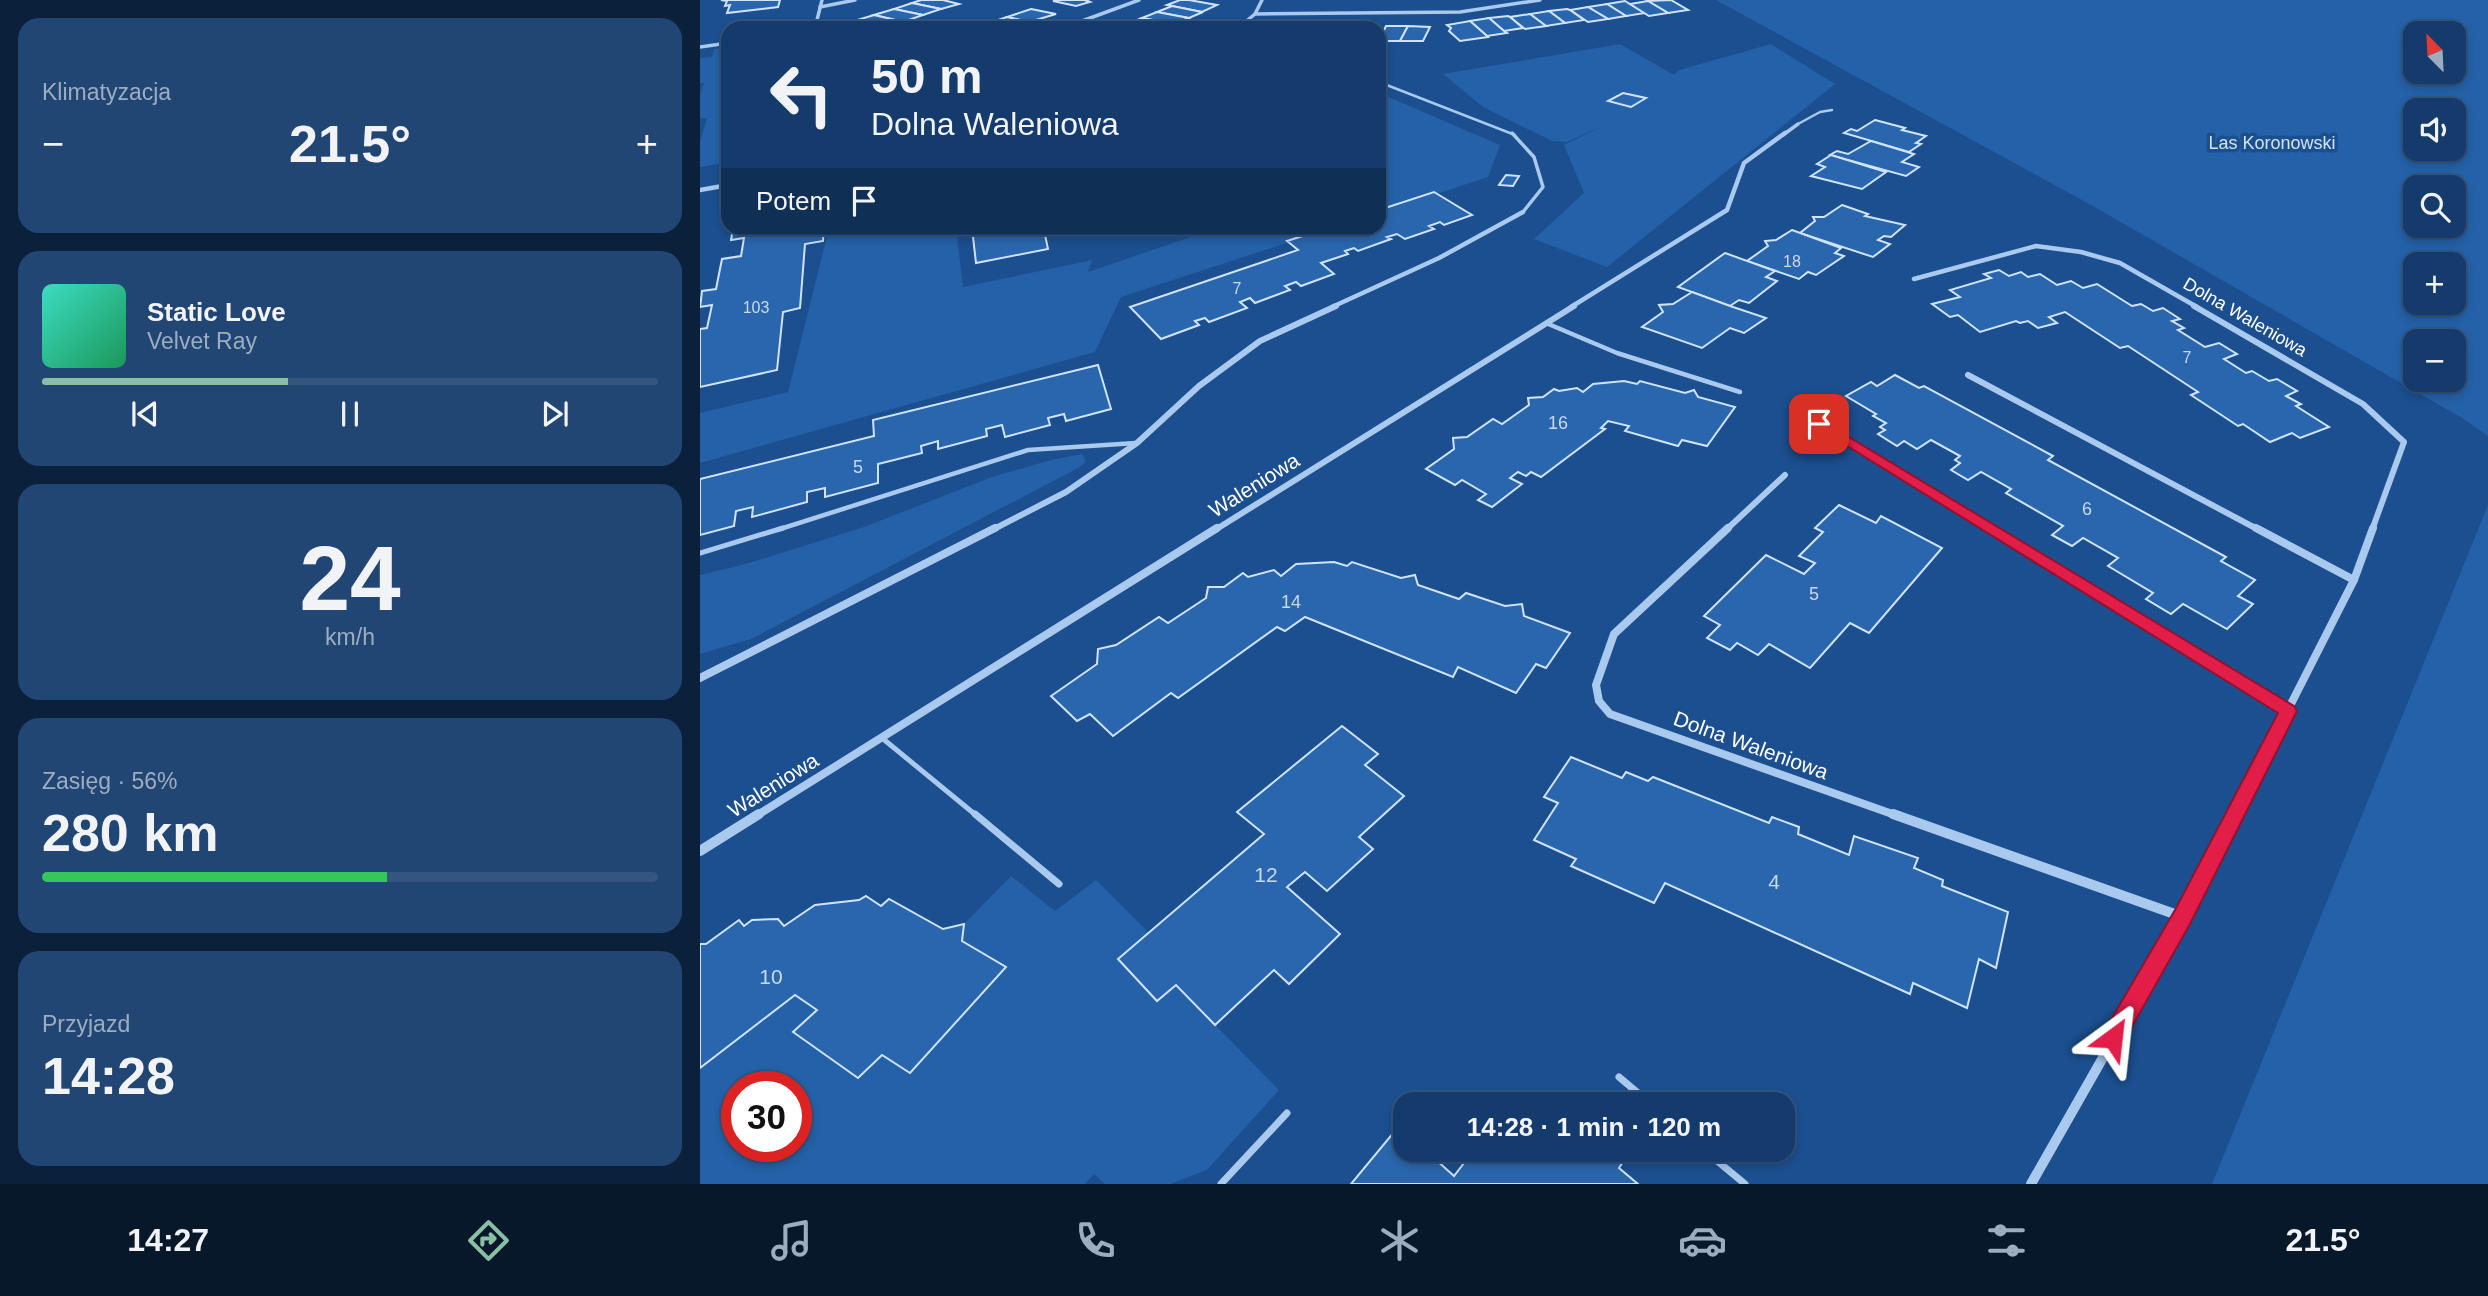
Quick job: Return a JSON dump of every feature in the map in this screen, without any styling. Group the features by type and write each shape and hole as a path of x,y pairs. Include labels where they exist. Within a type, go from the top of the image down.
{"street":[{"path":"817,21 822,0"},
{"path":"820,7 855,0"},
{"path":"1082,21 1139,0"},
{"path":"1247,21 1255,15 1262,0"},
{"path":"1255,15 1460,12 1540,0"},
{"path":"700,47 721,44"},
{"name":"Waleniowa","path":"700,851 1727,210 1744,163 1798,124"},
{"path":"700,190 721,186"},
{"path":"700,678 1066,492 1137,443 1199,386 1260,341 1439,258 1523,212"},
{"name":"Dolna Waleniowa","path":"1914,279 2036,246 2081,252 2120,263 2363,404 2404,442 2354,580 2182,917 2031,1184"},
{"path":"1968,375 2354,580"},
{"path":"1819,424 2288,711"},
{"name":"Dolna Waleniowa","path":"1785,475 1614,634 1596,685 1599,701 1610,714 2182,917"}],"lane":[{"path":"1386,85 1514,134 1532,150 1542,173 1543,187 1523,212"},
{"path":"1798,124 1820,112 1832,110"},
{"path":"1546,323 1617,354 1740,392"},
{"path":"700,554 890,496 1028,450 1137,443"},
{"path":"882,738 1059,884"},
{"path":"1619,1077 1636,1092"},
{"path":"1221,1184 1287,1113"},
{"path":"1718,1162 1745,1184"}],"green space":[{"name":"Las Koronowski","path":"1716,0 2488,0 2488,436 2417,392 2466,392 2466,329 2403,329 2403,384 2091,205"},
{"path":"1620,44 1674,75 1679,70 1771,44 1835,84 1607,267 1534,239 1584,193 1564,145 1604,125 1567,142 1552,141 1483,107 1443,74"},
{"path":"721,48 721,150 719,164 700,167 700,142 707,118 700,118 700,95 704,83 700,83 700,58 712,57 714,49"},
{"path":"1386,96 1500,145 1488,177 1386,211"},
{"path":"827,235 957,235 963,287 1092,260 1088,272 1196,235 1311,235 1121,297 1095,352 700,463 700,413 788,392"},
{"path":"1082,454 1086,462 1078,468 751,639 700,654 700,575 746,564 864,527 992,477"},
{"path":"2488,505 2488,1184 2212,1184"},
{"path":"1011,876 1055,911 1096,880 1149,933 1119,959 1176,985 1279,1090 1207,1170 1170,1184 1105,1184 1094,1174 1085,1184 700,1184 700,1068 795,995 817,1010 794,1033 858,1077 882,1055 910,1072 1005,967 962,941 964,924"}],"building":[{"path":"721,0 780,0 778,7 727,13 730,5 725,6 727,1"},
{"path":"921,0 943,0 959,4 941,9 912,3"},
{"path":"1180,0 1217,5 1202,12 1167,5"},
{"path":"1671,0 1688,10 1668,13 1648,1"},
{"path":"1053,1 1090,2 1076,6"},
{"path":"1625,1 1645,13 1626,16 1607,4"},
{"path":"1648,1 1668,13 1649,16 1630,4"},
{"path":"912,3 941,9 923,15 894,9"},
{"path":"1607,4 1626,16 1608,19 1588,7"},
{"path":"1172,6 1203,12 1189,18 1157,12"},
{"path":"1588,7 1608,19 1588,22 1570,10"},
{"path":"894,9 923,15 899,21 874,15"},
{"path":"1031,9 1056,14 1032,21 1007,17"},
{"path":"1567,9 1584,20 1565,23 1549,11"},
{"path":"1549,11 1565,23 1546,26 1530,14"},
{"path":"1157,12 1189,18 1182,21 1158,21 1142,18"},
{"path":"1530,14 1546,26 1525,29 1510,17"},
{"path":"874,15 900,21 854,21"},
{"path":"1508,16 1523,28 1504,31 1489,18"},
{"path":"1007,17 1026,21 995,21"},
{"path":"1142,18 1158,21 1134,21"},
{"path":"1489,18 1507,33 1487,36 1470,21"},
{"path":"1470,21 1488,37 1460,41 1449,31 1451,28 1447,25"},
{"path":"1386,26 1408,26 1400,41 1386,41"},
{"path":"1408,26 1430,27 1423,41 1400,41"},
{"path":"1623,93 1646,98 1631,107 1608,101"},
{"path":"1875,120 1926,136 1916,143 1921,144 1909,152 1844,133 1851,129 1857,131"},
{"path":"1871,141 1914,154 1902,162 1919,167 1906,176 1830,155 1837,151 1848,154"},
{"path":"1831,155 1886,172 1862,189 1811,176 1825,167 1817,164"},
{"path":"1506,175 1519,176 1513,186 1499,185"},
{"path":"1434,192 1472,215 1444,225 1440,222 1429,226 1434,229 1405,239 1397,234 1387,237 1391,239 1358,251 1354,248 1345,251 1348,254 1321,263 1334,274 1301,286 1296,282 1285,286 1290,290 1255,303 1250,298 1240,302 1247,308 1209,322 1205,318 1195,321 1199,325 1161,339 1130,307 1298,250 1287,241 1306,235 1386,235 1386,208"},
{"path":"1842,205 1868,214 1865,216 1905,225 1891,237 1884,236 1878,240 1890,244 1873,257 1800,233 1815,221 1813,217 1824,217"},
{"path":"1792,230 1841,248 1835,253 1844,256 1816,275 1808,272 1799,279 1747,261 1768,246 1765,241 1776,240"},
{"path":"732,235 823,235 823,241 805,244 800,308 783,312 777,370 700,387 700,329 707,328 712,305 700,307 702,291 716,289 722,259 741,256 744,238 731,240"},
{"path":"973,235 1045,235 1048,249 976,263"},
{"path":"1725,253 1775,271 1766,277 1777,281 1749,303 1739,300 1730,306 1678,287"},
{"path":"1999,270 2009,276 2021,272 2028,277 2040,274 2057,285 2071,281 2083,288 2097,284 2132,306 2141,304 2153,311 2163,308 2180,319 2172,321 2184,328 2178,330 2205,347 2219,343 2237,354 2224,359 2246,373 2252,371 2269,381 2277,379 2297,391 2286,396 2301,404 2296,406 2329,427 2300,438 2292,433 2270,442 2243,424 2238,426 2191,395 2198,392 2128,346 2120,348 2065,312 2049,317 2057,323 2038,328 2028,321 2016,321 1980,332 1958,315 1950,317 1932,304 1960,297 1950,290 1991,278 1984,274"},
{"path":"1692,292 1766,318 1744,333 1730,328 1702,348 1642,327 1663,312 1659,305 1673,304"},
{"path":"1098,365 1111,409 1066,421 1064,414 1048,418 1050,425 1005,437 1002,425 986,429 987,436 938,449 938,441 921,446 922,453 878,464 878,483 825,497 825,488 807,492 807,502 752,517 753,507 736,511 734,526 700,535 700,479 874,436 873,420"},
{"path":"1895,375 1919,388 1924,386 2053,456 2048,460 2226,557 2221,561 2255,580 2238,596 2253,604 2227,629 2183,604 2171,614 2146,599 2153,593 2108,566 2118,558 2083,538 2072,546 2052,535 2063,526 2006,493 2011,489 1981,472 1968,480 1951,470 1960,463 1955,460 1960,456 1931,440 1917,449 1904,441 1897,446 1878,434 1885,430 1880,427 1886,423 1846,396 1871,382 1877,386"},
{"path":"1624,381 1637,384 1640,381 1685,393 1694,390 1698,397 1735,407 1707,446 1682,440 1678,446 1625,431 1629,426 1608,421 1601,428 1605,429 1541,477 1531,472 1526,476 1518,472 1510,478 1522,484 1492,507 1478,500 1486,494 1462,480 1455,485 1426,469 1454,449 1453,438 1467,437 1493,419 1502,424 1529,405 1528,398 1543,397 1554,389 1559,391 1577,388 1583,392 1593,384"},
{"path":"1839,505 1876,523 1881,516 1942,548 1869,633 1850,623 1810,668 1769,644 1758,655 1737,643 1730,650 1707,638 1720,625 1704,616 1766,555 1804,574 1815,563 1799,556 1823,532 1815,528"},
{"path":"1334,562 1347,566 1352,562 1401,578 1415,575 1418,585 1459,599 1466,593 1505,606 1522,604 1524,616 1570,633 1546,668 1536,664 1516,693 1458,667 1453,677 1305,617 1285,631 1277,627 1178,698 1171,693 1113,736 1090,714 1077,721 1051,696 1097,664 1098,649 1116,645 1159,617 1168,623 1206,598 1208,587 1224,587 1243,573 1248,577 1274,570 1281,576 1296,564"},
{"path":"1342,726 1378,754 1365,765 1404,796 1359,837 1373,849 1327,891 1305,872 1287,887 1340,934 1289,984 1274,970 1215,1025 1176,985 1157,1001 1118,959 1264,834 1237,812"},
{"path":"1571,757 1622,778 1626,772 1648,781 1653,777 1769,823 1772,817 1799,827 1798,834 1849,855 1854,836 1918,858 1914,868 1943,880 1942,886 2008,912 1996,968 1979,959 1967,1008 1913,983 1910,994 1665,883 1654,903 1571,866 1576,859 1534,840 1558,803 1544,797"},
{"path":"866,896 881,906 889,899 943,929 964,924 962,941 1006,967 910,1073 882,1055 858,1078 793,1032 817,1010 795,995 700,1068 700,944 706,944 739,920 744,926 752,920 778,919 784,926 815,905 859,900"},
{"path":"1393,1133 1393,1162 1438,1162 1454,1176 1465,1162 1623,1162 1619,1168 1638,1184 1351,1184"}],"route":[{"path":"1819,424 2288,711 2182,917 2113,1038"}]}
